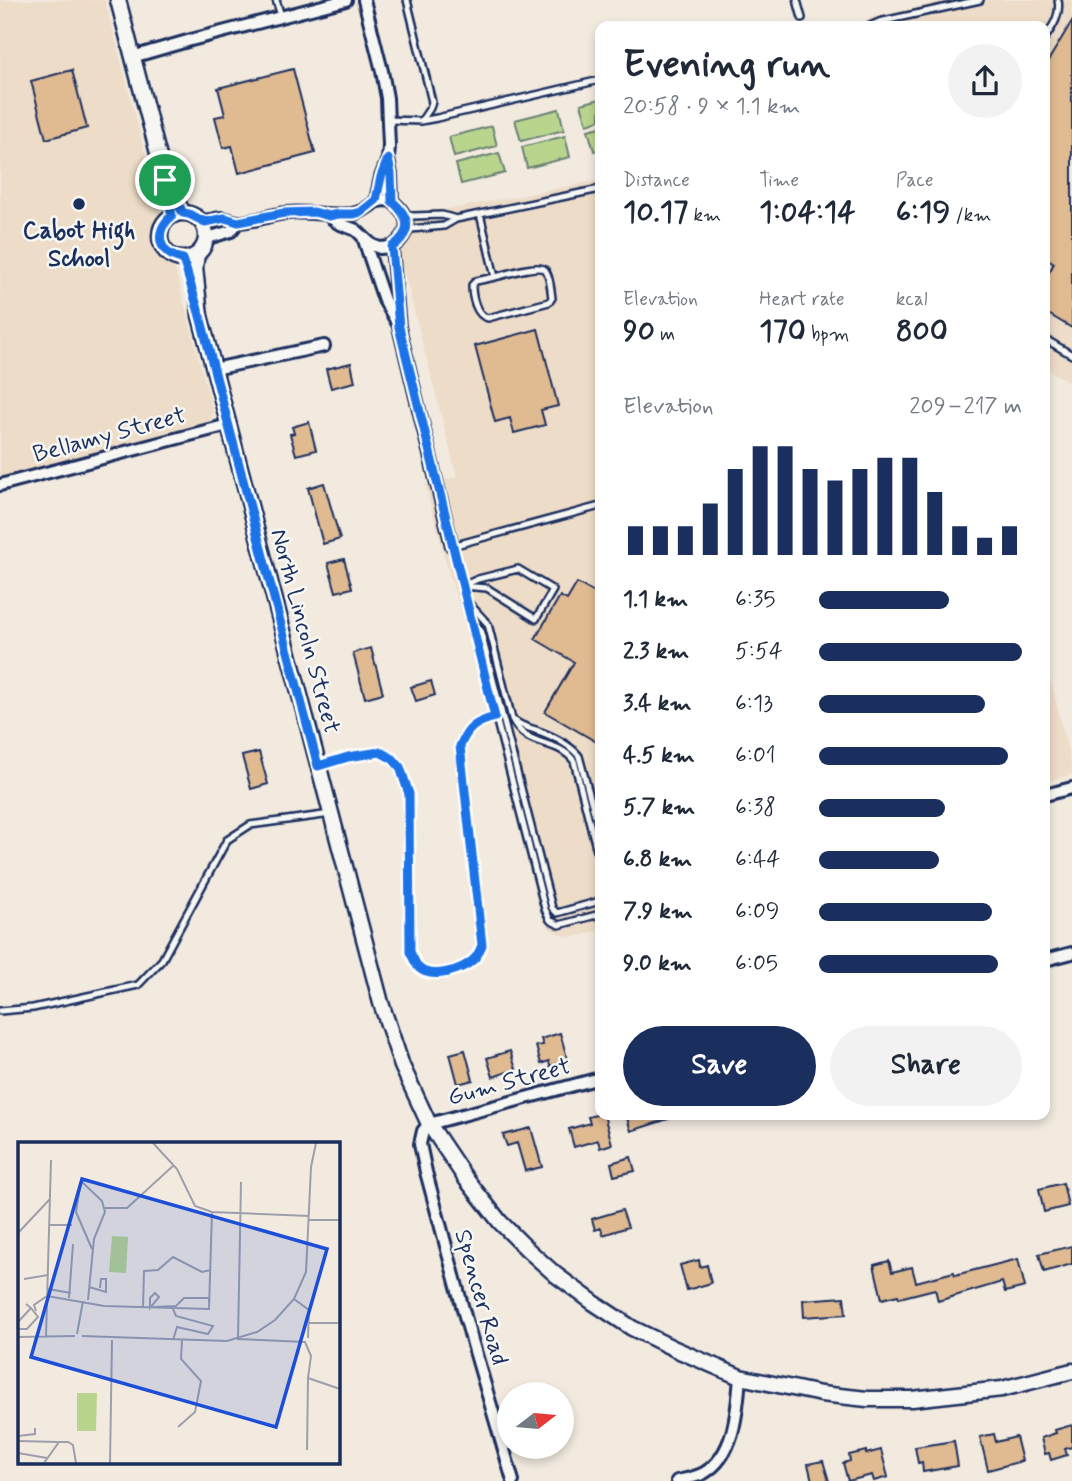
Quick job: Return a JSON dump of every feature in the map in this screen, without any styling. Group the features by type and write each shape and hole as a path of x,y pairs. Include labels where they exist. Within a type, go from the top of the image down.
{"street":[{"path":"118,0 165,180 178,215"},
{"path":"132,57 346,0"},
{"path":"200,220 205,230 202,250 190,257 177,259 168,254 161,242 162,228 166,221 178,215 189,214 205,222 225,218 238,222 284,213 314,212 329,216 356,230 372,245 380,248 392,247 400,240 407,226 404,214 392,201 387,98 364,0"},
{"path":"329,216 361,212 376,200 388,159"},
{"path":"376,200 392,201"},
{"path":"361,212 359,225 384,300 399,327"},
{"path":"205,242 211,237 231,231 238,222"},
{"path":"392,247 399,327 452,546"},
{"name":"North Lincoln Street","path":"190,257 195,267 200,316 381,1003 402,1066 429,1124 466,1179 500,1222 556,1275 632,1328 740,1377 821,1394 867,1399 912,1399 1002,1390 1072,1371"},
{"path":"214,369 324,346"},
{"name":"Bellamy Street","path":"0,485 228,425"},
{"path":"1050,794 1072,788"},
{"path":"1050,959 1072,953"},
{"name":"Gum Street","path":"429,1124 595,1079"},
{"name":"Spencer Road","path":"429,1124 423,1131 420,1144 426,1172 513,1481"},
{"path":"677,1481 704,1474 727,1449 736,1413 740,1377"}],"lane":[{"path":"276,0 281,16"},
{"path":"407,0 432,102 421,121"},
{"path":"797,0 802,19"},
{"path":"884,21 980,0"},
{"path":"1050,30 1060,10 1058,0"},
{"path":"388,120 421,121 595,80"},
{"path":"405,232 444,226 456,219 595,190"},
{"path":"404,214 442,215 456,219"},
{"path":"480,214 495,277"},
{"path":"536,267 543,268 547,271 552,298 549,302 483,318 479,314 472,285 476,281 495,277 536,267"},
{"path":"1050,342 1072,355"},
{"path":"595,507 452,546 545,909 550,920 559,925 595,915"},
{"path":"518,569 553,590 536,619 487,589 462,586 518,569"},
{"path":"466,599 488,624 516,726 526,737 562,750 574,761 595,843"},
{"path":"472,623 480,629 552,908 557,913 595,902"},
{"path":"318,766 348,757 380,752 393,759 400,767 409,794 410,952 419,968 440,974 464,967 476,958 482,945 460,746 465,733 479,722 495,717"},
{"path":"512,719 573,749 579,756 595,815"},
{"path":"0,1011 33,1008 138,985 162,960 227,840 250,825 331,814"}],"shaded area":[{"name":"Cabot High School","path":"0,0 105,0 213,413 209,425 0,485"},
{"path":"947,0 1072,0 1072,384 1050,371 1050,21 865,21"},
{"path":"595,181 595,931 579,936 559,934 544,921 540,912 474,652 425,485 457,477 401,260 397,214 456,208"},
{"path":"1050,678 1072,767 1072,774 1050,781"}],"green space":[{"path":"595,100 595,122 587,124 581,104"},
{"path":"559,109 564,130 521,141 515,120"},
{"path":"492,126 497,146 454,157 449,137"},
{"path":"595,128 594,151 588,130"},
{"path":"565,136 570,157 527,168 522,147"},
{"path":"499,153 505,173 461,184 456,164"}],"building":[{"path":"1072,21 1072,328 1050,315 1050,271 1054,263 1050,260 1050,58"},
{"path":"293,69 315,153 239,173 232,146 223,148 215,117 225,115 218,88"},
{"path":"72,70 87,128 46,139 31,81"},
{"path":"538,329 558,406 541,410 545,425 514,433 510,418 495,422 475,346"},
{"path":"351,363 355,382 331,388 326,369"},
{"path":"309,422 316,450 296,455 290,434 294,433 292,427"},
{"path":"324,483 340,539 323,544 308,488"},
{"path":"344,559 352,588 336,592 328,563"},
{"path":"577,583 595,593 595,741 545,712 574,662 535,639 560,596 567,600"},
{"path":"371,648 383,693 365,698 353,653"},
{"path":"431,681 435,695 416,701 411,687"},
{"path":"259,752 268,784 251,789 242,756"},
{"path":"560,1033 568,1061 550,1066 549,1061 541,1064 536,1046 543,1045 541,1039"},
{"path":"465,1050 473,1080 458,1084 450,1054"},
{"path":"510,1051 516,1069 493,1077 487,1058"},
{"path":"595,1115 595,1120 605,1120 612,1144 600,1148 598,1140 574,1147 569,1129 590,1123 588,1117"},
{"path":"628,1120 666,1120 631,1131"},
{"path":"531,1128 542,1167 525,1171 517,1143 507,1146 503,1135"},
{"path":"631,1157 635,1171 614,1176 611,1163"},
{"path":"1063,1183 1068,1206 1044,1212 1039,1189"},
{"path":"622,1210 628,1227 603,1235 601,1228 595,1230 592,1219"},
{"path":"1072,1246 1072,1264 1044,1272 1039,1254"},
{"path":"1018,1259 1025,1287 1005,1292 1002,1282 938,1301 935,1289 899,1298 898,1295 882,1299 874,1265 889,1261 892,1272 912,1267 916,1282"},
{"path":"699,1260 700,1267 707,1265 711,1283 687,1290 680,1265"},
{"path":"844,1297 846,1314 804,1317 803,1300"},
{"path":"1072,1425 1072,1447 1065,1449 1067,1455 1051,1460 1049,1453 1045,1454 1041,1438"},
{"path":"994,1434 996,1442 1016,1437 1022,1461 988,1470 980,1437"},
{"path":"954,1441 958,1466 923,1472 915,1447"},
{"path":"881,1450 888,1477 874,1481 872,1475 848,1481 843,1463 850,1461 849,1455"},
{"path":"823,1461 829,1481 812,1481 808,1464"}],"place":[{"name":"Cabot High School","path":"79,204"}],"route":[{"path":"388,159 392,201 401,209 407,220 405,232 392,247 399,327 495,717 479,722 465,733 460,746 482,945 476,958 464,967 440,974 429,973 419,968 410,952 409,794 400,767 393,759 380,752 348,757 318,766 183,259 168,254 161,242 162,228 172,216 165,180 183,213 205,222 225,218 238,222 284,213 314,212 329,216 354,214 376,200 388,159"}]}
